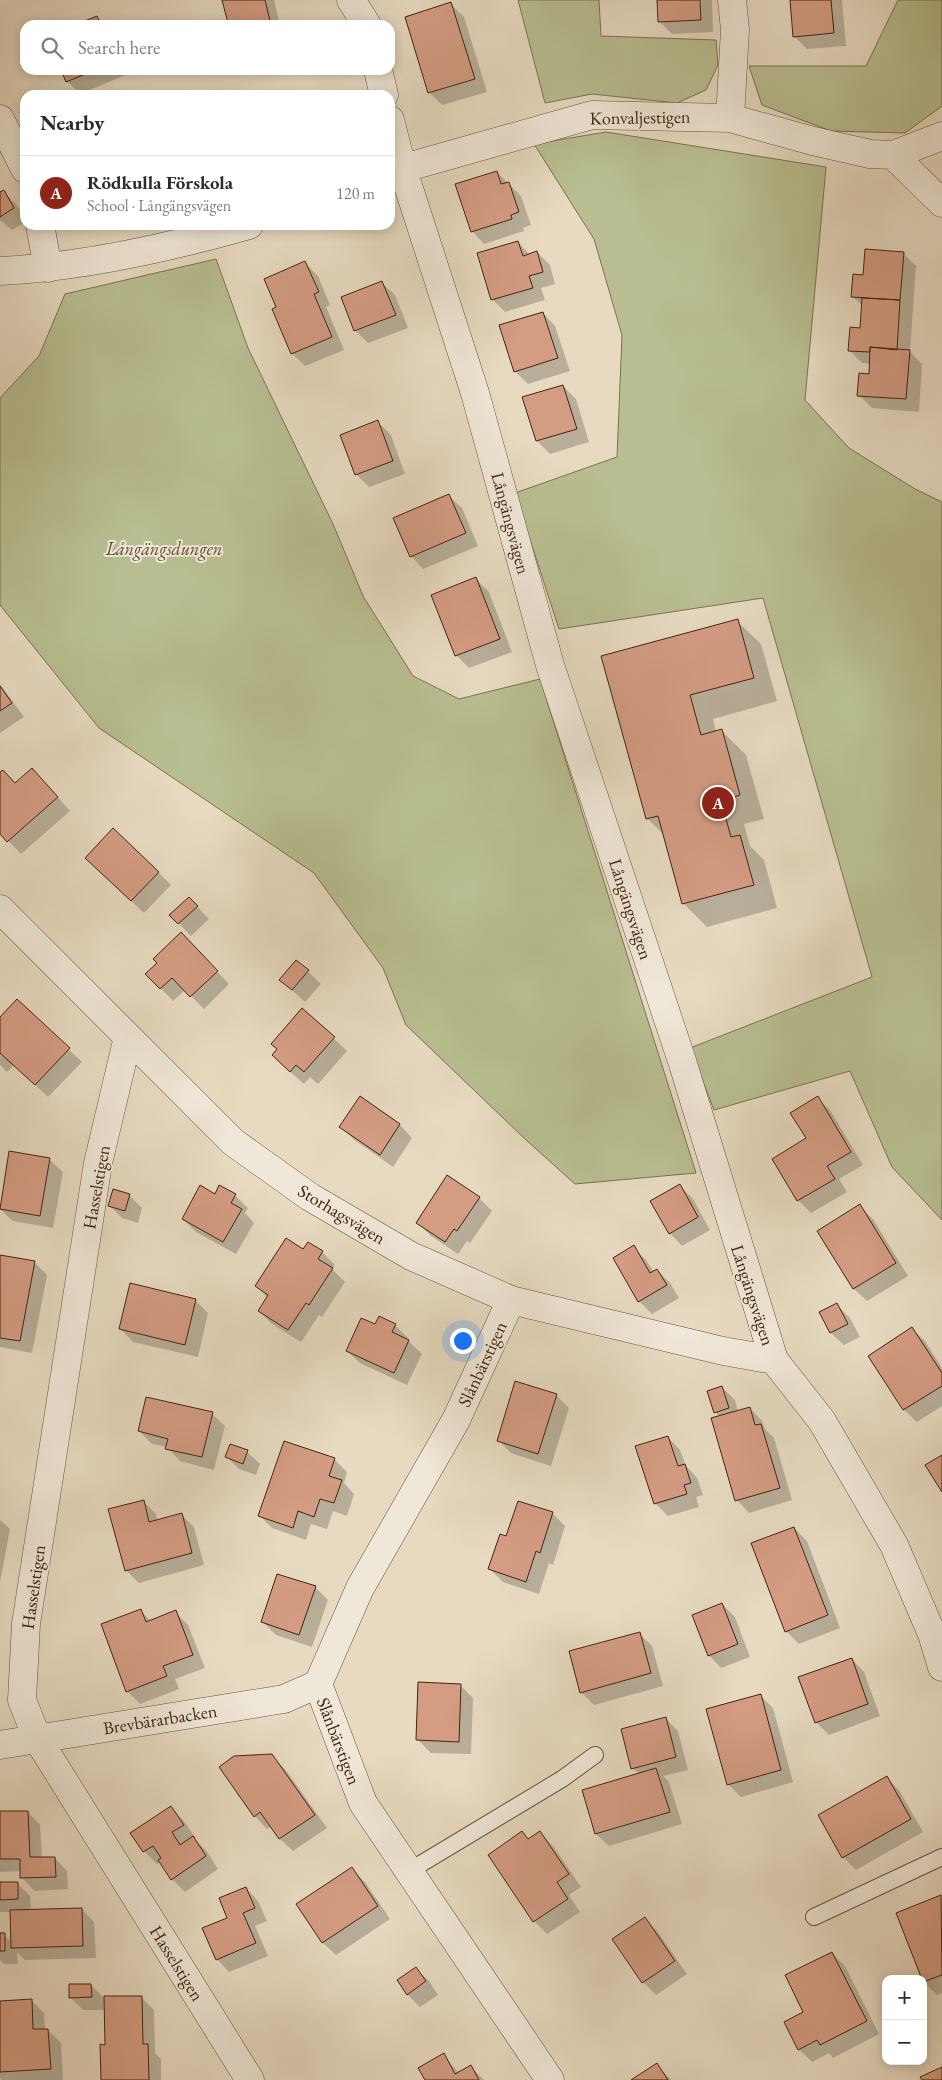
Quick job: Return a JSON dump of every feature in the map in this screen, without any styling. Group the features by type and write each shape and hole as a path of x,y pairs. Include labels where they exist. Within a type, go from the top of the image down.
{"street":[{"path":"350,0 363,20"},
{"path":"730,118 735,30 732,0"},
{"path":"379,75 383,90"},
{"name":"Konvaljestigen","path":"396,170 592,115 730,118 870,154 893,155 942,136"},
{"path":"0,119 20,159"},
{"path":"893,155 942,203"},
{"name":"Långängsvägen","path":"396,170 475,392 550,665 683,1064 774,1360 822,1421 894,1545 932,1634 942,1667"},
{"path":"41,230 48,268"},
{"path":"0,271 48,268 126,254 228,230"},
{"name":"Storhagsvägen","path":"0,910 233,1142 310,1197 411,1256 511,1300 714,1349 774,1360"},
{"name":"Hasselstigen","path":"128,1038 98,1163 26,1624 22,1700 37,1738 250,2080"},
{"name":"Slånbärstigen","path":"511,1300 456,1420 360,1588 318,1684 363,1803 550,2080"},
{"name":"Brevbärarbacken","path":"0,1745 284,1699 318,1684"}],"lane":[{"path":"409,1871 562,1779 595,1755"},
{"path":"814,1917 942,1857"}],"green space":[{"path":"518,0 599,0 601,36 716,40 718,65 706,90 677,103 592,94 545,103"},
{"path":"898,0 942,0 942,106 905,133 831,131 762,105 749,66 866,66"},
{"path":"606,132 826,167 805,400 849,448 915,489 942,502 942,1220 892,1167 850,1071 714,1110 690,1048 872,977 763,598 559,629 515,493 617,457 622,335 594,239 534,144"},
{"name":"Långängsdungen","path":"216,259 248,348 333,524 363,596 413,676 459,699 540,679 696,1173 575,1184 406,1025 383,968 314,873 99,728 0,605 0,398 39,356 65,294"}],"building":[{"path":"222,0 265,0 270,20 227,20"},
{"path":"657,0 700,0 701,20 658,22"},
{"path":"790,0 831,0 834,33 793,37"},
{"path":"451,2 475,79 428,93 405,17"},
{"path":"97,16 99,20 87,20"},
{"path":"63,75 83,75 66,82"},
{"path":"497,171 501,184 509,182 519,212 511,215 512,219 471,232 455,184"},
{"path":"4,190 14,208 0,217 0,192"},
{"path":"518,241 523,256 537,251 543,272 529,276 533,288 491,300 477,253"},
{"path":"865,249 904,252 900,300 851,297 853,274 863,275"},
{"path":"305,261 319,292 314,294 332,337 291,354 272,309 276,307 264,279"},
{"path":"382,281 396,315 354,331 341,297"},
{"path":"862,298 900,300 897,350 870,347 870,352 848,351 850,327 860,328"},
{"path":"543,312 558,358 514,372 499,325"},
{"path":"870,347 910,350 906,399 857,396 859,373 869,374"},
{"path":"563,385 577,429 536,441 522,397"},
{"path":"378,420 393,461 355,475 340,435"},
{"path":"449,494 466,533 410,557 393,518"},
{"path":"476,577 500,639 455,656 431,595"},
{"path":"738,619 754,678 690,695 701,735 722,729 740,795 721,801 731,837 740,835 754,885 682,904 658,816 646,819 601,656"},
{"path":"0,686 12,703 0,711"},
{"path":"32,768 58,797 7,842 0,834 0,772 3,770 15,783"},
{"path":"113,828 159,872 131,901 85,858"},
{"path":"189,897 198,906 178,924 169,915"},
{"path":"181,932 218,971 190,997 172,978 160,989 145,974 157,963 153,959"},
{"path":"296,960 309,970 292,990 279,980"},
{"path":"17,999 70,1048 35,1085 0,1053 0,1017"},
{"path":"302,1008 335,1037 304,1072 296,1065 290,1072 272,1055 277,1049 271,1044"},
{"path":"360,1096 400,1124 380,1155 339,1127"},
{"path":"818,1096 851,1152 827,1166 835,1179 797,1201 772,1159 806,1138 790,1113"},
{"path":"9,1151 50,1158 40,1216 0,1209"},
{"path":"447,1175 480,1197 457,1231 454,1229 445,1242 416,1223"},
{"path":"680,1184 698,1217 669,1234 650,1201"},
{"path":"200,1185 215,1194 219,1185 236,1194 231,1203 242,1209 223,1242 182,1219"},
{"path":"113,1189 130,1194 125,1211 108,1206"},
{"path":"860,1204 896,1263 853,1289 817,1231"},
{"path":"286,1238 303,1249 308,1242 323,1251 318,1259 333,1268 309,1305 306,1303 288,1330 258,1311 268,1295 255,1286"},
{"path":"634,1245 650,1273 657,1269 667,1285 638,1302 613,1258"},
{"path":"0,1255 35,1261 20,1341 0,1338"},
{"path":"130,1283 196,1299 185,1345 119,1329"},
{"path":"837,1303 848,1324 830,1333 819,1312"},
{"path":"379,1316 396,1324 392,1332 409,1340 394,1373 346,1351 361,1318 375,1324"},
{"path":"912,1327 942,1373 942,1386 903,1410 868,1356"},
{"path":"515,1381 557,1394 538,1454 497,1441"},
{"path":"722,1386 729,1408 714,1413 707,1391"},
{"path":"146,1397 213,1412 202,1457 165,1449 168,1439 138,1431"},
{"path":"750,1407 755,1425 761,1424 780,1488 735,1501 711,1418"},
{"path":"668,1436 678,1466 685,1464 691,1483 684,1485 687,1494 654,1504 635,1446"},
{"path":"284,1441 335,1458 329,1476 342,1480 334,1503 320,1499 314,1517 298,1511 293,1528 258,1516"},
{"path":"230,1444 248,1450 243,1464 225,1457"},
{"path":"942,1455 942,1492 925,1465"},
{"path":"144,1500 149,1522 182,1513 192,1553 125,1571 108,1509"},
{"path":"518,1501 553,1512 540,1553 536,1551 526,1582 488,1569 500,1534 506,1536"},
{"path":"794,1527 828,1615 785,1632 751,1543"},
{"path":"277,1574 316,1586 299,1635 261,1622"},
{"path":"722,1603 738,1644 708,1656 692,1615"},
{"path":"141,1609 146,1622 176,1610 193,1655 163,1666 167,1676 126,1692 101,1624"},
{"path":"640,1632 651,1673 580,1693 569,1651"},
{"path":"852,1658 868,1704 815,1723 798,1677"},
{"path":"418,1682 461,1684 459,1742 416,1740"},
{"path":"761,1694 781,1770 727,1785 706,1709"},
{"path":"666,1717 676,1757 631,1769 621,1729"},
{"path":"272,1754 315,1815 279,1839 260,1812 254,1817 219,1767 234,1756"},
{"path":"656,1768 670,1812 595,1834 582,1790"},
{"path":"887,1776 911,1819 842,1858 818,1815"},
{"path":"171,1806 184,1825 172,1832 180,1845 193,1836 206,1856 171,1880 158,1860 161,1858 153,1846 143,1852 130,1833"},
{"path":"0,1811 28,1811 30,1857 55,1857 56,1877 20,1878 20,1859 0,1859"},
{"path":"522,1831 528,1839 540,1831 569,1874 557,1882 568,1899 533,1922 488,1855"},
{"path":"352,1867 378,1906 322,1943 296,1904"},
{"path":"0,1882 18,1882 18,1899 0,1900"},
{"path":"246,1887 255,1908 243,1913 256,1943 216,1960 202,1928 227,1918 219,1898"},
{"path":"941,1895 942,1975 927,1981 927,1975 920,1975 896,1913"},
{"path":"82,1908 83,1946 11,1948 10,1910"},
{"path":"645,1917 675,1961 642,1983 612,1939"},
{"path":"0,1933 5,1933 5,1951 0,1951"},
{"path":"832,1952 867,2021 820,2045 817,2040 798,2050 784,2022 803,2012 785,1975"},
{"path":"416,1967 426,1981 407,1995 397,1980"},
{"path":"69,1984 91,1984 92,1997 69,1998"},
{"path":"104,1996 142,1996 143,2044 148,2044 149,2080 101,2080 100,2044 105,2045"},
{"path":"32,1999 33,2029 48,2029 51,2069 0,2072 0,2001"},
{"path":"444,2053 455,2074 471,2065 479,2080 425,2080 418,2068"},
{"path":"657,2063 668,2080 631,2080"},
{"path":"942,2067 942,2080 922,2080 920,2077"}],"place":[{"name":"Rödkulla Förskola","path":"718,803"}]}
